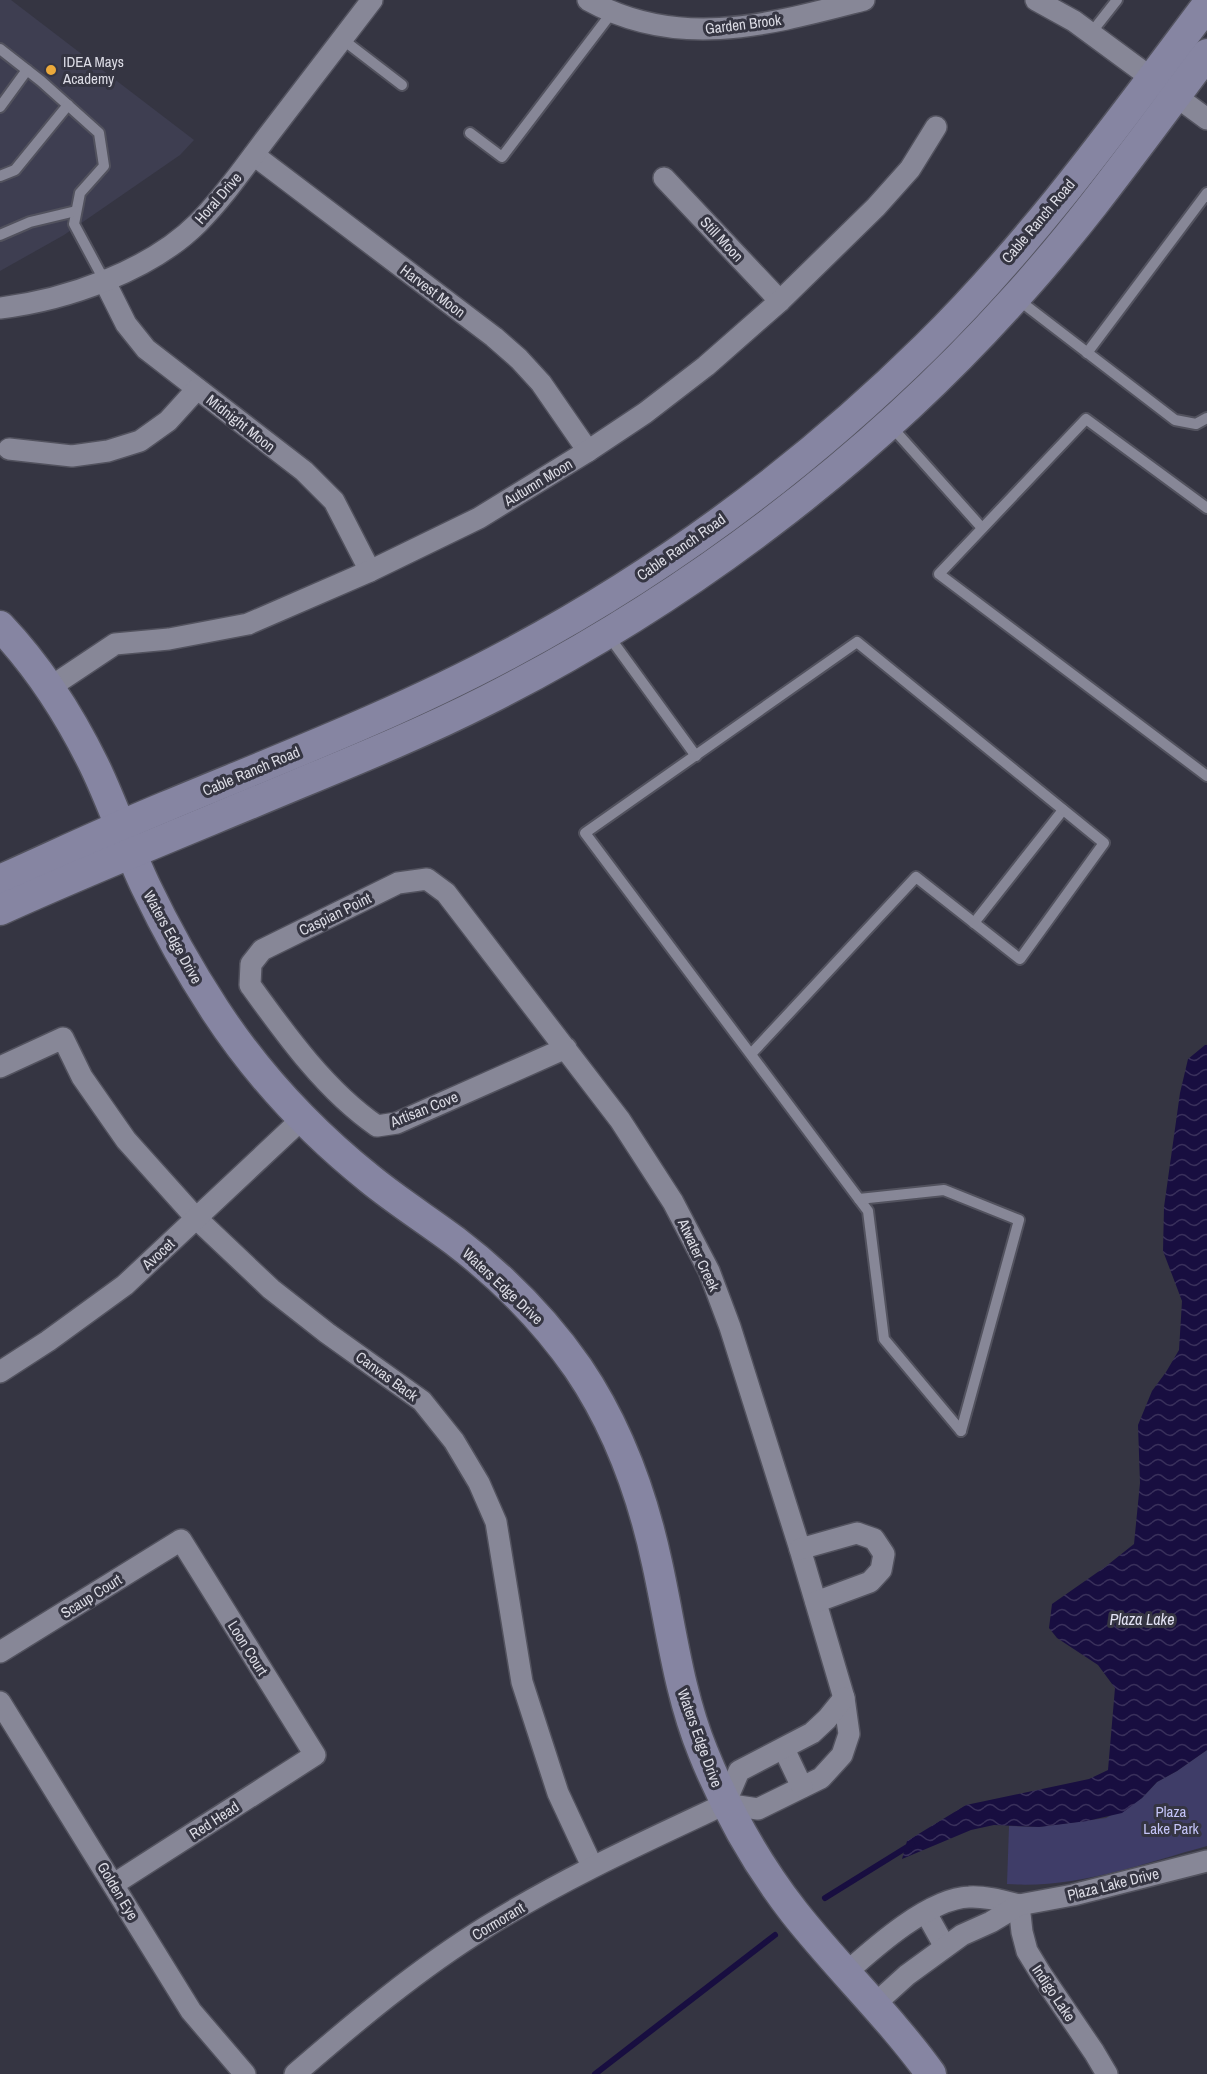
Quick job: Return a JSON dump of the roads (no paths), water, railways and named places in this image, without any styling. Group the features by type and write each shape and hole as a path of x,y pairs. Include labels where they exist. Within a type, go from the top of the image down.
{"street":[{"name":"Horal Drive","path":"0,308 65,296 104,280 134,267 197,224 226,191 372,0"},
{"name":"Garden Brook","path":"588,0 636,20 674,28 715,30 763,23 864,0"},
{"path":"1036,0 1058,11 1091,33 1207,119"},
{"name":"Cable Ranch Road","path":"0,910 126,839 286,757 432,692 513,652 599,620 706,568 788,509 824,480 880,411 927,346 1049,209 1207,5"},
{"name":"Cable Ranch Road","path":"880,411 948,368 1016,298 1085,214 1207,54"},
{"name":"Autumn Moon","path":"49,688 115,644 169,639 248,624 370,571 479,518 588,451 645,413 706,366 780,301 883,199 910,169 936,127"},
{"name":"Harvest Moon","path":"254,155 519,359 541,383 588,451"},
{"name":"Still Moon","path":"664,178 780,301"},
{"name":"Midnight Moon","path":"104,280 126,324 146,349 304,471 334,501 370,571"},
{"path":"9,449 72,456 108,451 140,441 168,421 196,389"},
{"name":"Waters Edge Drive","path":"3,635 49,688 90,757 160,914 205,994 255,1064 303,1118 368,1178 461,1246 508,1286 545,1324 586,1381 615,1432 638,1490 657,1561 674,1657 682,1686 702,1751 725,1804 768,1876 799,1918 875,2004 931,2074"},
{"name":"Cable Ranch Road","path":"0,880 126,839"},
{"name":"Caspian Point","path":"251,964 262,950 398,883 427,879"},
{"name":"Atwater Creek","path":"427,879 446,893 620,1120 674,1202 709,1271 730,1327 816,1602 844,1698 849,1734 842,1755 821,1778 758,1809 725,1804"},
{"name":"Artisan Cove","path":"251,964 250,985 292,1043 357,1112 377,1126 398,1123 566,1048"},
{"name":"Canvas Back","path":"0,1067 63,1038 82,1077 126,1140 196,1218 271,1289 327,1333 422,1401 454,1440 479,1483 496,1522 522,1682 558,1793 592,1866"},
{"name":"Avocet","path":"0,1372 48,1341 125,1285 303,1118"},
{"path":"800,1549 857,1533 874,1539 884,1554 881,1570 870,1582 816,1602"},
{"name":"Scaup Court","path":"0,1652 181,1540"},
{"name":"Loon Court","path":"181,1540 315,1755"},
{"path":"725,1804 739,1771 812,1733 844,1698"},
{"name":"Golden Eye","path":"0,1702 191,2012 244,2074"},
{"path":"784,1749 802,1787"},
{"name":"Red Head","path":"114,1884 315,1755"},
{"name":"Cormorant","path":"295,2074 354,2023 486,1927 592,1866 725,1804"},
{"name":"Plaza Lake Drive","path":"875,2004 907,1976 962,1935 991,1922 1019,1905 1073,1895 1207,1861"},
{"name":"Plaza Lake Drive","path":"847,1972 892,1934 944,1902 967,1897 992,1898 1019,1905"},
{"name":"Indigo Lake","path":"1019,1905 1022,1932 1028,1951 1107,2074"},
{"path":"926,1913 945,1947"}],"lane":[{"path":"1091,33 1117,0"},
{"path":"470,133 502,157 613,11"},
{"path":"342,39 402,85"},
{"path":"0,49 99,133 104,166 80,193 74,224 104,280"},
{"path":"0,107 27,70"},
{"path":"0,176 15,170 68,105"},
{"path":"1087,353 1207,193"},
{"path":"0,236 30,222 76,211"},
{"path":"1016,298 1175,420 1196,424 1207,418"},
{"path":"880,411 982,528"},
{"path":"1207,508 1086,419 939,574 1207,776"},
{"path":"599,620 696,756"},
{"path":"751,1054 916,878 1020,959 1104,843 857,642 585,833 751,1054 859,1199 868,1211 884,1339 961,1431 1019,1220 944,1190 859,1199"},
{"path":"974,923 1062,810"}],"water":[{"name":"Plaza Lake","path":"1207,1045 1207,1750 1157,1782 1142,1798 1122,1813 1087,1821 1039,1827 994,1825 971,1830 902,1859 907,1841 966,1805 1089,1779 1108,1770 1115,1688 1098,1665 1057,1638 1049,1628 1052,1604 1134,1544 1140,1483 1138,1425 1152,1391 1179,1350 1182,1301 1163,1251 1164,1207 1180,1093 1188,1059"}],"waterway":[{"path":"825,1898 912,1844"},
{"path":"595,2074 775,1935"}],"place":[{"name":"IDEA Mays Academy","path":"51,70"}],"park label":[{"name":"Plaza Lake Park","path":"1171,1820"}]}
